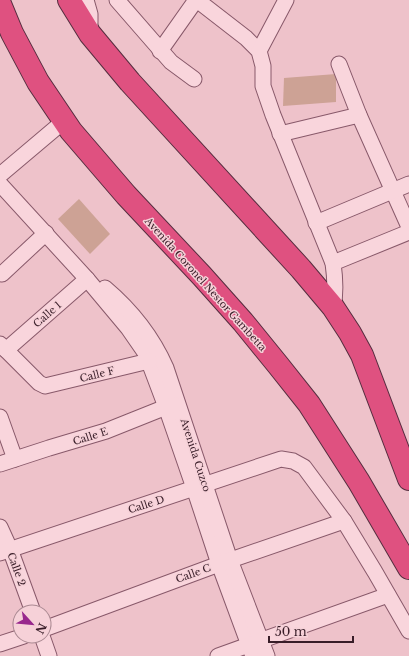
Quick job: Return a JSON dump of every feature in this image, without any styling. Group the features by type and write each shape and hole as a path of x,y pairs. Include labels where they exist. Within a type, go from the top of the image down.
{"highway":[{"path":"69,0 90,34 130,82 301,269 333,307 362,355 409,479"},
{"name":"Avenida Coronel Nestor Gambetta","path":"0,4 24,58 64,121 100,166 243,322 309,404 359,482 401,551 409,568"}],"street":[{"path":"86,0 90,14 90,34"},
{"path":"117,0 160,51 171,62 194,79"},
{"path":"160,51 197,0 259,50 263,66 263,86 280,134 333,263 333,307"},
{"path":"259,50 286,0"},
{"path":"339,64 359,115 409,227"},
{"path":"280,134 359,115"},
{"path":"1,184 64,121"},
{"name":"Avenida Cuzco","path":"1,184 87,279 135,337 149,361 173,406 254,647 267,656"},
{"path":"316,223 409,184"},
{"path":"333,263 409,232"},
{"path":"2,274 46,233"},
{"name":"Avenida Cuzco","path":"87,279 99,284 111,294 126,308 141,326 160,355 171,380 173,406"},
{"name":"Calle 1","path":"3,347 87,279"},
{"name":"Calle F","path":"3,347 39,383 45,386 149,361"},
{"name":"Calle E","path":"0,464 106,431 173,406"},
{"path":"0,417 15,459"},
{"name":"Calle D","path":"5,551 281,459 293,461 304,467 344,521"},
{"path":"344,521 376,572 409,630"},
{"name":"Calle C","path":"52,626 225,562 344,521"},
{"name":"Calle 2","path":"0,527 5,551 29,604"},
{"path":"218,656 254,647 388,595"},
{"path":"0,644 12,640"},
{"path":"45,644 49,656"}],"shaded area":[{"path":"336,74 336,102 283,106 284,78"},
{"path":"79,199 110,234 90,254 58,219"}]}
